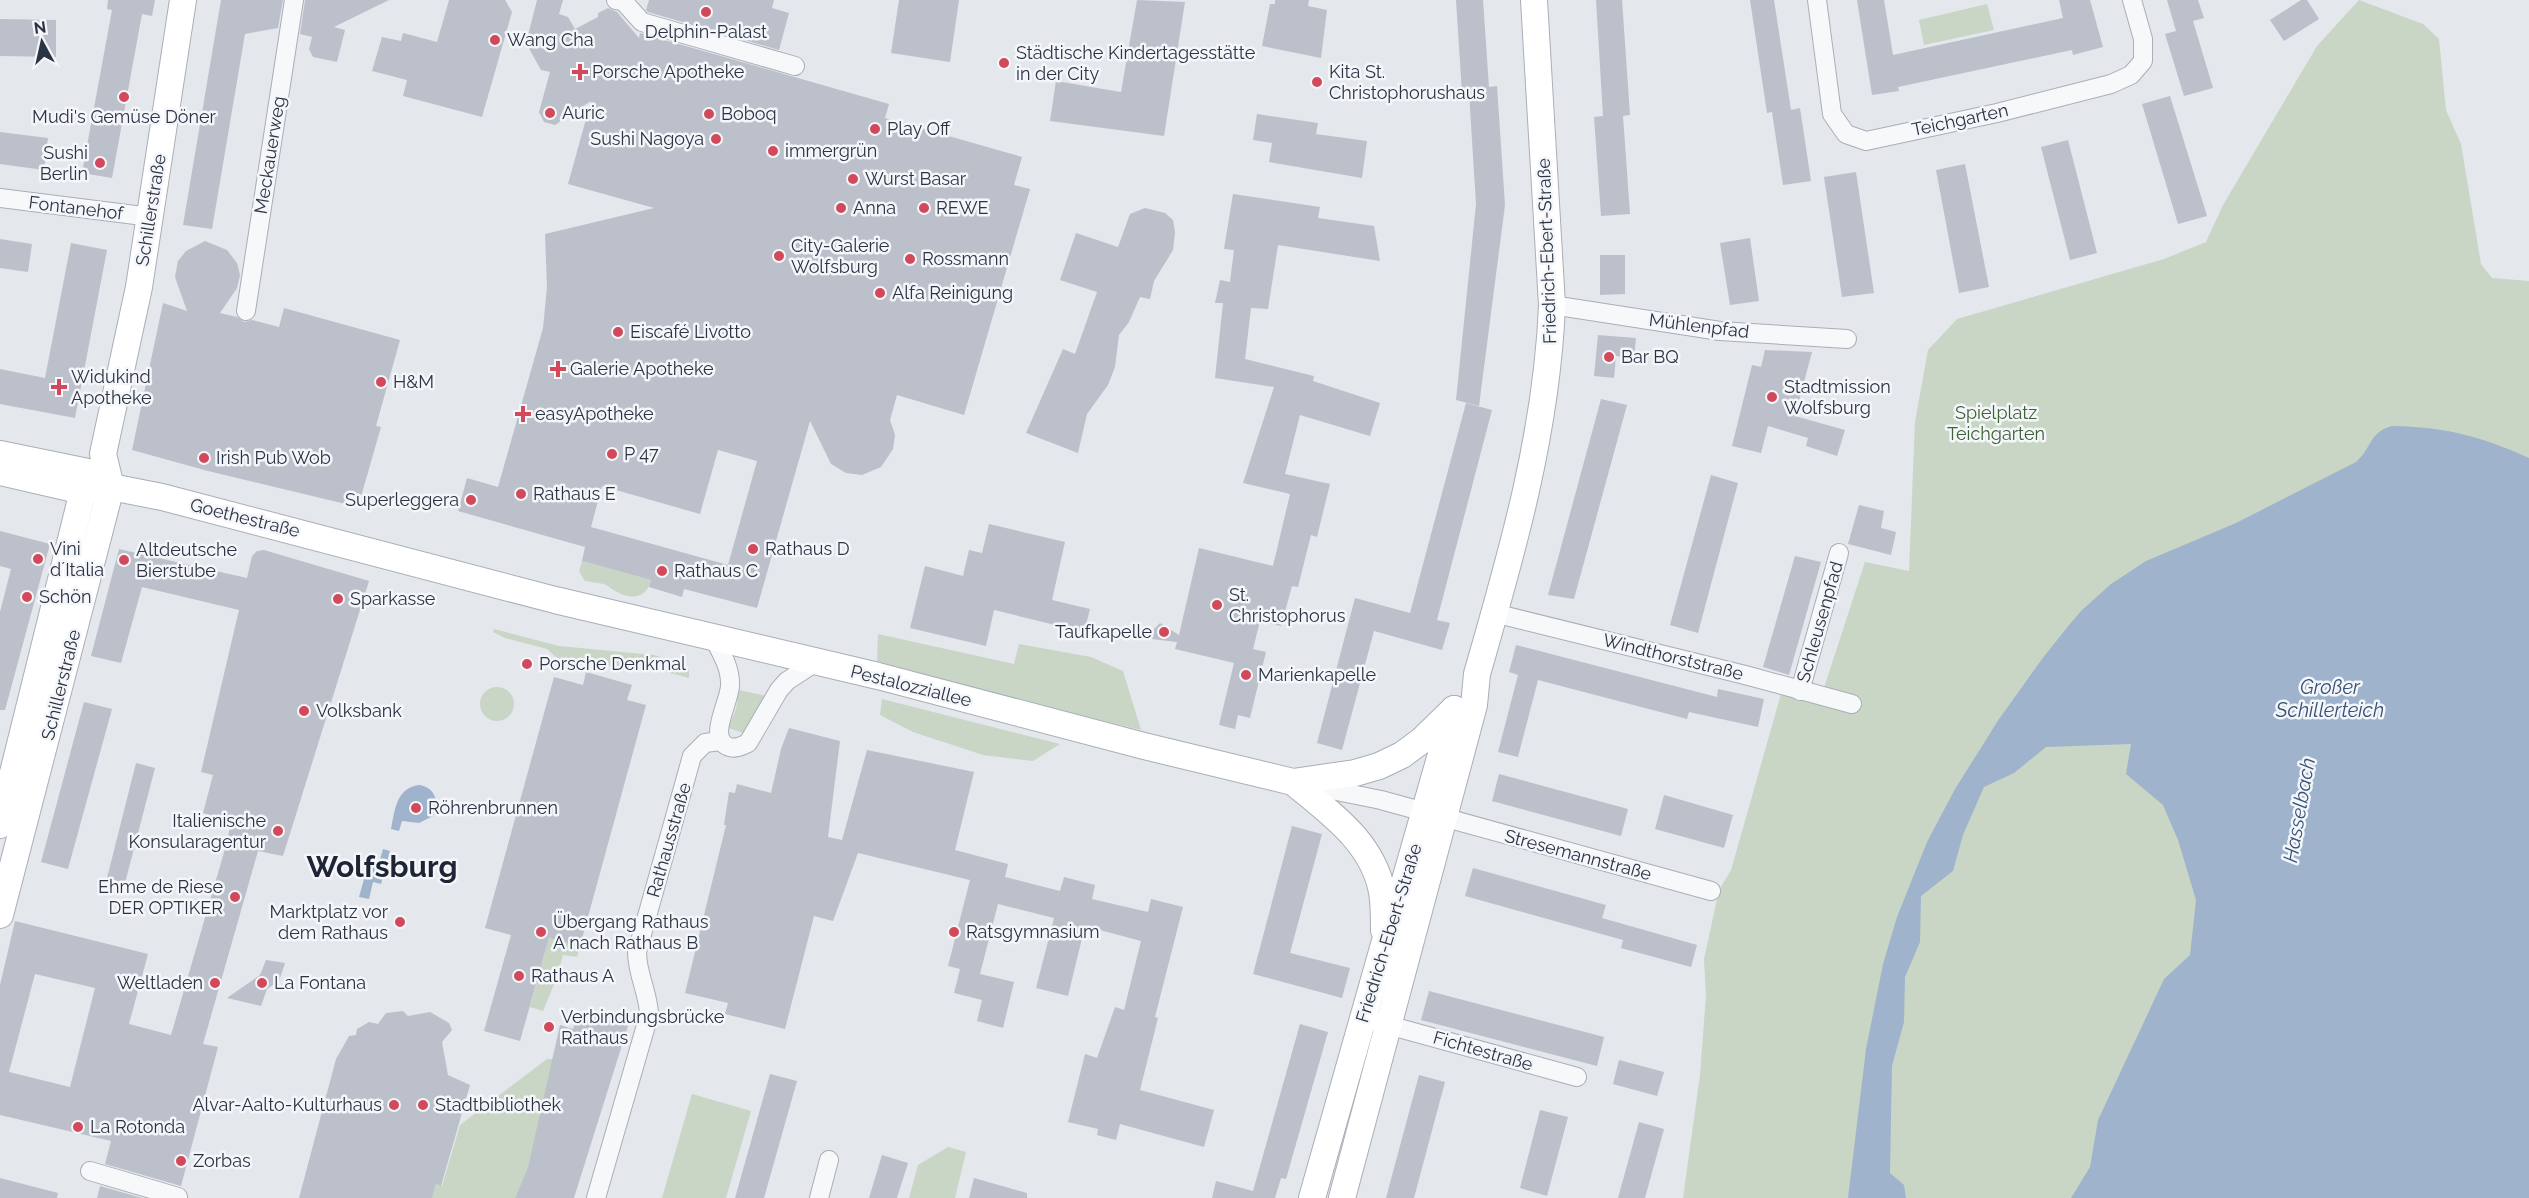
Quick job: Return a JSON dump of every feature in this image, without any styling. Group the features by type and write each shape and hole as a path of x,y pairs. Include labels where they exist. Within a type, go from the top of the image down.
{"street":[{"name":"Schillerstraße","path":"0,825 8,756 92,472 139,287 183,0"},
{"name":"Meckauerweg","path":"246,311 294,0"},
{"path":"616,0 622,1 642,22 795,66"},
{"name":"Friedrich-Ebert-Straße","path":"1312,1198 1385,941 1435,815 1474,705 1477,674 1533,465 1546,392 1552,305 1534,0"},
{"name":"Teichgarten","path":"1817,0 1832,114 1846,134 1866,141 1996,113 2111,84 2131,75 2143,61 2143,39 2132,0"},
{"name":"Fontanehof","path":"0,198 151,217"},
{"name":"Mühlenpfad","path":"1552,305 1720,331 1847,339"},
{"path":"0,454 92,472"},
{"path":"0,472 92,472"},
{"name":"Schillerstraße","path":"0,915 111,487 92,472"},
{"name":"Goethestraße","path":"111,487 251,519 378,554"},
{"name":"Schleusenpfad","path":"1800,691 1839,553"},
{"name":"Pestalozziallee","path":"378,554 555,600 1435,815"},
{"name":"Windthorststraße","path":"1494,613 1852,704"},
{"path":"714,639 726,662 730,686 717,733 720,741 728,747 740,747 748,743 779,690 787,681 816,662"},
{"name":"Friedrich-Ebert-Straße","path":"1342,1198 1388,1025 1435,815 1454,709 1477,674"},
{"path":"1293,782 1355,773 1378,766 1401,755 1421,741 1454,709"},
{"name":"Rathausstraße","path":"596,1198 649,1016 648,1000 638,973 637,952 692,756 705,743 720,741"},
{"path":"1293,782 1347,827 1370,856 1383,894 1385,941"},
{"name":"Stresemannstraße","path":"1435,815 1711,891"},
{"name":"Fichtestraße","path":"1364,1018 1578,1077"},
{"path":"819,1198 829,1160"},
{"path":"90,1171 178,1197"}],"green space":[{"name":"Spielplatz Teichgarten","path":"2359,0 2423,24 2439,39 2446,110 2461,144 2481,264 2492,278 2529,281 2529,1198 1683,1198 1700,1075 1706,995 1704,959 1719,890 1731,870 1783,687 1821,697 1865,562 1909,571 1915,422 1928,350 1957,319 2164,259 2206,242 2223,205 2317,46"},
{"path":"1987,4 1994,30 1924,45 1919,20"},
{"path":"582,561 651,580 642,594 623,595 604,584 585,581 579,571"},
{"path":"494,629 559,646 654,655 684,664 689,670 689,678 655,669 584,664 558,659 547,649 505,638 493,632"},
{"path":"878,634 1014,664 1019,644 1091,657 1123,671 1141,730 877,666"},
{"path":"497,687 509,692 514,704 509,716 497,721 485,716 480,704 485,692"},
{"path":"739,690 766,696 750,735 728,728 736,709"},
{"path":"882,699 1060,744 1033,761 983,755 913,732 880,715"},
{"path":"549,938 580,946 577,957 563,955 543,1011 530,1007"},
{"path":"547,1059 554,1059 528,1167 515,1198 432,1198 436,1184 442,1186 460,1125"},
{"path":"692,1094 751,1111 726,1198 662,1198"},
{"path":"948,1147 966,1152 955,1198 909,1198 918,1165"}],"water":[{"name":"Großer Schillerteich","path":"2392,426 2429,428 2462,434 2529,458 2529,1198 2071,1198 2090,1167 2098,1120 2164,979 2190,955 2196,900 2178,840 2163,805 2126,774 2131,744 2046,747 2014,773 1984,787 1963,835 1953,871 1921,896 1920,942 1905,977 1904,1022 1892,1066 1890,1173 1904,1185 1906,1198 1848,1198 1866,1049 1883,964 1897,917 1927,842 1955,789 1999,719 2069,625 2111,584 2146,561 2236,523 2356,462 2379,432"},
{"name":"Röhrenbrunnen","path":"419,785 429,789 435,796 436,806 433,816 419,823 402,821 399,831 391,829 401,795 405,790"},
{"path":"383,849 390,851 381,884 373,882 369,899 359,897 369,861 379,863"}],"building":[{"path":"108,0 155,0 152,16 142,14 112,178 82,173 112,10 107,9"},
{"path":"221,0 283,0 278,28 245,34 212,229 183,225"},
{"path":"305,0 389,0 334,27 345,30 337,62 313,57 309,49 312,37 300,34"},
{"path":"449,0 505,0 512,12 482,117 403,96 407,80 372,71 382,37 401,41 403,33 437,42"},
{"name":"City-Galerie Wolfsburg","path":"537,0 563,0 559,14 568,17 575,29 598,17 598,13 608,8 617,12 639,38 640,33 889,104 885,118 1022,157 1014,185 1030,189 964,415 897,395 890,420 895,435 893,449 881,467 862,475 846,473 831,464 810,421 757,608 684,589 682,597 649,587 651,580 582,561 585,547 458,511 467,478 498,487 543,328 547,287 545,234 654,208 568,184 591,101 555,125 544,122 539,112 550,72 541,70 526,43","holes":["718,450 757,461 728,565 591,527 602,486 700,514"]},
{"path":"649,0 774,0 772,8 789,13 779,50 648,12 646,10"},
{"path":"899,0 959,0 950,62 891,53"},
{"path":"1137,0 1185,2 1164,136 1050,121 1056,81 1121,92"},
{"path":"1275,0 1309,0 1308,6 1327,10 1321,58 1262,46 1270,4 1275,4"},
{"path":"1456,0 1483,0 1489,87 1497,86 1505,205 1479,406 1456,400 1476,204 1469,92 1462,93"},
{"path":"1596,0 1622,0 1630,115 1623,116 1630,214 1601,216 1594,117 1603,116"},
{"path":"1750,0 1774,0 1791,110 1800,108 1811,181 1783,185 1772,112 1767,113"},
{"path":"1857,0 1884,0 1893,55 2063,18 2059,0 2090,0 2103,47 2073,55 2072,50 1898,87 1899,91 1872,95"},
{"path":"2167,0 2198,0 2204,18 2193,21 2213,88 2184,96 2165,34 2176,31"},
{"path":"2301,0 2307,0 2319,19 2284,41 2270,20"},
{"path":"0,19 56,20 56,57 0,56"},
{"path":"2170,96 2207,216 2178,224 2142,104"},
{"path":"1257,114 1318,123 1316,134 1367,141 1362,178 1269,162 1272,143 1253,140"},
{"path":"0,132 48,138 44,170 0,164"},
{"path":"2068,140 2097,253 2070,260 2041,147"},
{"path":"1965,164 1989,287 1959,293 1936,170"},
{"path":"1856,172 1874,293 1842,297 1824,177"},
{"path":"1233,194 1320,207 1318,218 1374,226 1380,261 1278,245 1268,309 1251,308 1245,359 1314,376 1313,381 1380,403 1370,436 1300,415 1285,474 1330,484 1317,537 1311,535 1298,587 1292,586 1281,626 1260,621 1253,649 1266,652 1250,718 1238,715 1235,729 1219,725 1234,663 1175,649 1177,642 1152,639 1154,629 1160,623 1179,635 1199,548 1273,566 1290,494 1243,483 1274,387 1215,378 1223,303 1215,303 1220,280 1230,282 1234,250 1224,249"},
{"path":"1145,208 1165,213 1173,220 1175,232 1173,250 1154,281 1150,299 1140,297 1129,322 1119,335 1115,367 1108,385 1087,414 1078,453 1026,433 1063,349 1075,354 1097,292 1060,280 1076,233 1118,247 1130,214"},
{"path":"1750,238 1759,301 1730,305 1720,243"},
{"path":"0,239 32,244 28,272 0,268"},
{"path":"205,241 227,250 237,263 240,275 237,288 220,313 237,317 244,322 252,320 279,327 284,308 400,340 376,426 381,427 358,507 132,450 163,303 187,311 175,277 178,261 186,251"},
{"path":"71,243 107,250 75,418 0,404 0,369 45,378"},
{"path":"1600,255 1625,255 1625,294 1600,295"},
{"path":"1598,335 1636,338 1634,358 1616,356 1614,378 1594,376"},
{"name":"Stadtmission Wolfsburg","path":"1765,350 1812,352 1795,416 1845,430 1837,456 1806,446 1808,438 1768,426 1761,453 1732,446 1752,365 1761,367"},
{"path":"1601,399 1627,405 1574,599 1548,595"},
{"path":"1466,403 1492,410 1437,620 1450,623 1442,650 1374,631 1342,750 1317,743 1355,598 1410,613"},
{"path":"1711,475 1738,483 1698,633 1670,625"},
{"path":"1859,505 1884,511 1881,528 1896,532 1891,555 1848,544"},
{"path":"989,524 1065,542 1052,600 1090,609 1084,632 994,610 986,646 910,628 925,566 963,576 969,550 982,553"},
{"path":"0,531 50,544 5,710 0,710 0,612 11,569 0,566"},
{"path":"119,549 247,578 252,556 257,551 264,550 369,581 283,856 258,851 203,1044 218,1047 181,1186 105,1164 111,1141 0,1115 0,985 15,921 148,954 129,1024 171,1035 227,842 231,821 203,813 213,775 201,772 239,610 142,587 121,663 91,656","holes":["35,974 95,988 70,1087 9,1072"]},
{"path":"1795,556 1821,562 1789,675 1763,667"},
{"path":"1516,645 1717,697 1718,689 1764,699 1758,727 1689,712 1687,719 1538,680 1518,757 1498,752 1518,675 1509,672"},
{"name":"Übergang Rathaus A nach Rathaus B","path":"586,672 632,685 627,700 646,705 580,946 549,938 520,1041 484,1031 511,935 485,928 554,677 583,685"},
{"path":"84,702 112,709 68,869 41,862"},
{"path":"789,728 840,741 828,837 842,840 867,750 974,772 955,850 1008,864 1005,877 1060,891 1064,877 1095,885 1092,899 1148,912 1151,899 1183,907 1155,1017 1158,1018 1140,1090 1214,1110 1204,1147 1120,1124 1116,1140 1097,1135 1098,1129 1068,1122 1085,1054 1097,1058 1115,1007 1124,1010 1141,941 1085,926 1068,996 1036,988 1054,918 998,904 980,974 1014,982 1003,1028 977,1021 982,1000 954,993 960,969 948,966 970,880 858,853 833,921 814,916 785,1029 725,1014 728,1003 685,993 726,825 724,825 729,792 735,793 737,784 771,793 781,749"},
{"path":"136,763 155,768 125,883 107,878"},
{"path":"1499,774 1628,809 1621,836 1492,801"},
{"path":"1664,795 1733,815 1724,848 1655,829"},
{"path":"1292,826 1322,834 1290,953 1350,968 1342,998 1253,974"},
{"path":"1473,868 1606,905 1602,918 1697,945 1691,967 1621,948 1623,940 1465,896"},
{"name":"La Fontana","path":"266,960 285,963 279,981 267,989 261,1006 227,998 260,975"},
{"path":"1429,991 1604,1037 1597,1066 1421,1020"},
{"name":"Alvar-Aalto-Kulturhaus","path":"403,1011 408,1016 430,1012 449,1023 452,1030 442,1042 448,1075 470,1085 441,1186 436,1184 432,1198 299,1198 336,1059 349,1036 356,1035 357,1029 369,1022 378,1024 386,1013"},
{"path":"595,1016 628,1026 574,1198 515,1198 528,1167 560,1025 573,1029 577,1017 594,1022"},
{"path":"1300,1024 1328,1032 1286,1179 1281,1178 1275,1198 1212,1198 1216,1181 1253,1191"},
{"path":"1619,1060 1664,1072 1657,1096 1613,1084"},
{"path":"770,1074 797,1081 764,1198 735,1198"},
{"path":"1419,1075 1445,1082 1414,1198 1386,1198"},
{"path":"1540,1110 1568,1117 1547,1196 1520,1188"},
{"path":"1639,1122 1664,1129 1645,1198 1618,1198"},
{"path":"882,1155 908,1163 897,1198 869,1198"},
{"path":"0,1178 58,1193 57,1198 0,1198"},
{"path":"974,1178 1027,1193 1027,1198 969,1198"},
{"path":"100,1186 142,1198 97,1198"}],"place":[{"name":"Delphin-Palast","path":"706,12"},
{"name":"Wang Cha","path":"495,40"},
{"name":"Städtische Kindertagesstätte in der City","path":"1004,63"},
{"name":"Porsche Apotheke","path":"580,72"},
{"name":"Kita St. Christophorushaus","path":"1317,82"},
{"name":"Mudi's Gemüse Döner","path":"124,97"},
{"name":"Auric","path":"550,113"},
{"name":"Boboq","path":"709,114"},
{"name":"Play Off","path":"875,129"},
{"name":"Sushi Nagoya","path":"716,139"},
{"name":"immergrün","path":"773,151"},
{"name":"Sushi Berlin","path":"100,163"},
{"name":"Wurst Basar","path":"853,179"},
{"name":"Anna","path":"841,208"},
{"name":"REWE","path":"924,208"},
{"name":"City-Galerie Wolfsburg","path":"779,256"},
{"name":"Rossmann","path":"910,259"},
{"name":"Alfa Reinigung","path":"880,293"},
{"name":"Eiscafé Livotto","path":"618,332"},
{"name":"Bar BQ","path":"1609,357"},
{"name":"Galerie Apotheke","path":"558,369"},
{"name":"H&M","path":"381,382"},
{"name":"Widukind Apotheke","path":"59,387"},
{"name":"Stadtmission Wolfsburg","path":"1772,397"},
{"name":"easyApotheke","path":"523,414"},
{"name":"P 47","path":"612,454"},
{"name":"Irish Pub Wob","path":"204,458"},
{"name":"Rathaus E","path":"521,494"},
{"name":"Superleggera","path":"471,500"},
{"name":"Rathaus D","path":"753,549"},
{"name":"Vini d´Italia","path":"38,559"},
{"name":"Altdeutsche Bierstube","path":"124,560"},
{"name":"Rathaus C","path":"662,571"},
{"name":"Schön","path":"27,597"},
{"name":"Sparkasse","path":"338,599"},
{"name":"St. Christophorus","path":"1217,605"},
{"name":"Taufkapelle","path":"1164,632"},
{"name":"Porsche Denkmal","path":"527,664"},
{"name":"Marienkapelle","path":"1246,675"},
{"name":"Volksbank","path":"304,711"},
{"name":"Röhrenbrunnen","path":"416,808"},
{"name":"Italienische Konsularagentur","path":"278,831"},
{"name":"Ehme de Riese DER OPTIKER","path":"235,897"},
{"name":"Marktplatz vor dem Rathaus","path":"400,922"},
{"name":"Übergang Rathaus A nach Rathaus B","path":"541,932"},
{"name":"Ratsgymnasium","path":"954,932"},
{"name":"Rathaus A","path":"519,976"},
{"name":"Weltladen","path":"215,983"},
{"name":"La Fontana","path":"262,983"},
{"name":"Verbindungsbrücke Rathaus","path":"549,1027"},
{"name":"Alvar-Aalto-Kulturhaus","path":"394,1105"},
{"name":"Stadtbibliothek","path":"423,1105"},
{"name":"La Rotonda","path":"78,1127"},
{"name":"Zorbas","path":"181,1161"}],"district":[{"name":"Wolfsburg","path":"382,867"}],"water label":[{"name":"Hasselbach","path":"2299,810"}]}
